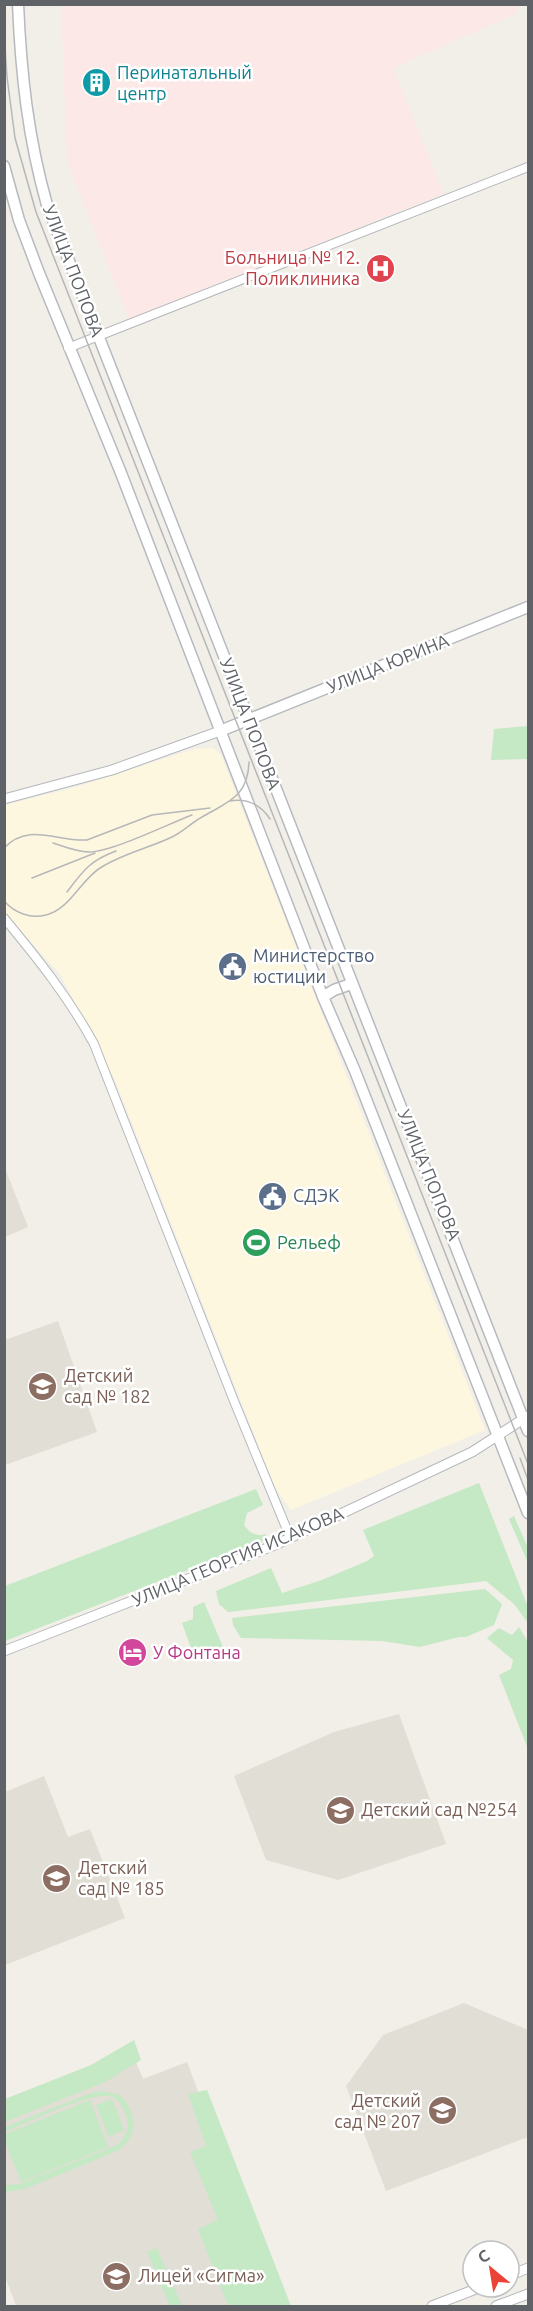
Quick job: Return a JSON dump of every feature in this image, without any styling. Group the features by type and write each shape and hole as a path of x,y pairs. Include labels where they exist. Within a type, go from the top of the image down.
{"main road":[{"name":"УЛИЦА ПОПОВА","path":"18,4 25,100 37,171 47,205 351,984 526,1418 528,1431"},
{"name":"УЛИЦА ПОПОВА","path":"4,166 19,220 68,348 121,473 323,997 356,1071 528,1513"},
{"name":"УЛИЦА ЮРИНА","path":"220,731 528,607"},
{"path":"323,997 340,987 351,984"}],"street":[{"path":"68,348 528,167"},
{"path":"4,799 112,770 220,731"},
{"path":"4,918 51,976 77,1013 94,1044 290,1537"},
{"name":"УЛИЦА ГЕОРГИЯ ИСАКОВА","path":"4,1651 128,1604 290,1537 472,1452 526,1418"},
{"path":"496,2307 528,2294"},
{"path":"432,2307 461,2295"}],"shaded area":[{"path":"61,5 516,5 518,13 393,68 444,194 129,319 67,161"},
{"path":"213,748 221,755 485,1430 291,1510 275,1488 115,1080 60,974 5,914 5,805 80,786 194,749"},
{"path":"5,1168 28,1227 4,1237"},
{"name":"Детский сад № 182","path":"58,1321 97,1432 5,1465 5,1340"},
{"name":"Детский сад №254","path":"399,1714 446,1844 338,1880 266,1860 234,1776 334,1732"},
{"name":"Детский сад № 185","path":"44,1776 68,1837 90,1829 125,1918 5,1965 5,1792"},
{"name":"Детский сад № 207","path":"464,2003 528,2030 528,2137 386,2191 346,2086 383,2035"},
{"path":"132,2052 143,2079 187,2062 279,2306 16,2306 5,2276 5,2105"}],"green space":[{"path":"528,726 528,759 491,760 494,729"},
{"path":"479,1483 528,1607 528,1623 514,1604 486,1581 228,1612 219,1604 216,1591 271,1568 282,1593 322,1580 367,1561 374,1556 363,1530"},
{"path":"256,1489 263,1505 247,1513 244,1525 253,1534 266,1534 268,1539 5,1641 5,1586"},
{"path":"514,1516 528,1548 528,1563 509,1519"},
{"path":"485,1589 502,1604 494,1625 466,1637 420,1647 382,1641 241,1638 233,1625 232,1618"},
{"path":"204,1602 223,1647 195,1659 182,1623 193,1619 193,1607"},
{"path":"519,1627 528,1642 528,1749 499,1675 511,1669 513,1660 487,1638 499,1628 512,1635"},
{"path":"134,2040 141,2060 105,2082 5,2122 5,2099 91,2065"},
{"path":"207,2090 291,2306 228,2306 198,2229 218,2220 190,2152 206,2146 188,2094"},
{"path":"102,2091 120,2095 130,2109 133,2131 125,2144 119,2150 25,2189 5,2192 5,2185 19,2184 121,2142 128,2125 126,2114 121,2104 109,2096 73,2103 5,2132 5,2127 91,2093"},
{"path":"112,2099 124,2130 109,2137 96,2105"},
{"path":"90,2100 108,2147 21,2182 5,2141 5,2134"},
{"path":"157,2248 182,2306 170,2306 147,2252"}],"tram line":[{"path":"4,31 15,138 36,212 528,1464"},
{"path":"4,901 18,912 29,915 40,916 54,912 62,907 100,868 176,835 235,797 245,783 249,762"},
{"path":"230,801 253,804 270,819"},
{"path":"4,848 23,836 44,835 87,840 152,815 210,808"},
{"path":"53,843 80,851 99,851 125,843 192,815"},
{"path":"67,892 87,867 116,851"},
{"path":"32,878 95,853"},
{"path":"520,1458 528,1480"}],"place":[{"name":"Перинатальный центр","path":"96,83"},
{"name":"Больница № 12. Поликлиника","path":"381,268"},
{"name":"Министерство юстиции","path":"232,966"},
{"name":"СДЭК","path":"272,1196"},
{"name":"Рельеф","path":"256,1243"},
{"name":"Детский сад № 182","path":"43,1386"},
{"name":"У Фонтана","path":"132,1653"},
{"name":"Детский сад №254","path":"340,1810"},
{"name":"Детский сад № 185","path":"57,1878"},
{"name":"Детский сад № 207","path":"442,2111"},
{"name":"Лицей «Сигма»","path":"117,2276"}]}
